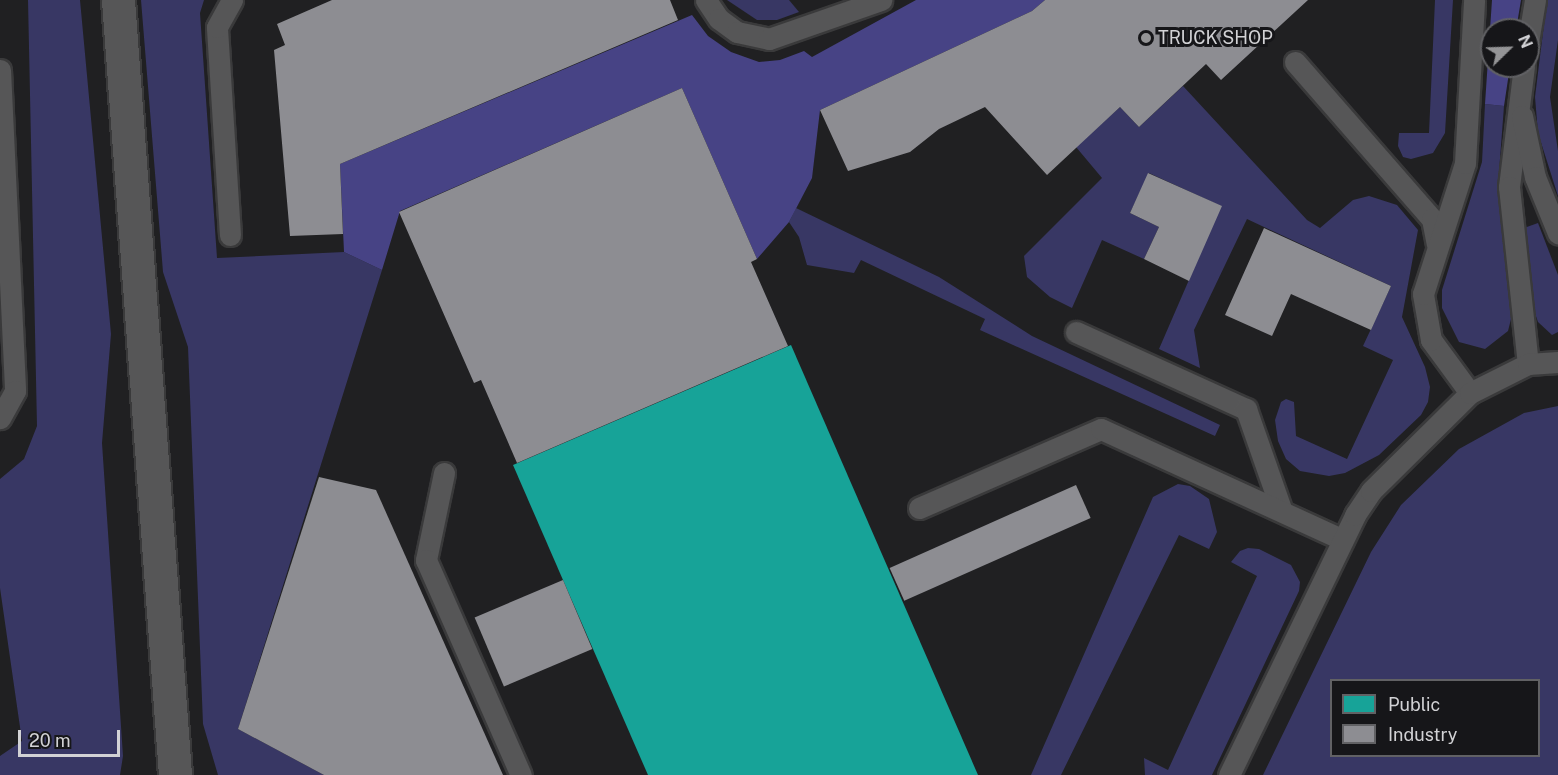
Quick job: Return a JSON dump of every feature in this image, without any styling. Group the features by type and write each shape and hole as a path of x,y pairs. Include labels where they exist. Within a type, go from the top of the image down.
{"main road":[{"path":"118,0 175,775"}],"lane":[{"path":"230,235 217,27 232,0"},
{"path":"706,0 719,19 736,32 770,39 880,0"},
{"path":"1470,393 1439,356 1425,320 1423,294 1437,244 1465,163 1474,0"},
{"path":"1532,18 1535,0"},
{"path":"1295,62 1432,219 1437,244"},
{"path":"0,70 15,391 0,418"},
{"path":"1522,78 1509,187 1528,364"},
{"path":"1520,94 1535,177 1558,233"},
{"path":"1076,332 1246,409 1281,509"},
{"path":"1229,775 1343,540 1371,491 1470,393 1528,364 1558,362"},
{"path":"919,508 1101,429 1281,509 1343,540"},
{"path":"444,473 426,560 520,775"}],"shaded area":[{"path":"28,0 80,0 111,334 102,443 123,756 120,775 0,775 0,756 22,741 0,588 0,479 24,459 37,426"},
{"path":"141,0 204,0 200,13 217,258 344,252 382,270 238,729 324,775 218,775 203,724 188,347 163,272"},
{"path":"727,0 789,0 799,12 777,20 757,20"},
{"path":"916,0 1045,0 1032,11 820,110 812,178 789,222 757,259 682,88 400,211 382,270 344,252 340,164 692,15 708,36 731,52 759,62 780,60 804,51 812,57"},
{"path":"1435,0 1453,0 1445,133 1433,153 1411,159 1403,157 1398,146 1399,133 1429,133"},
{"path":"1492,0 1521,0 1518,18 1491,18"},
{"path":"1547,0 1558,0 1558,40 1550,97 1558,151 1558,196 1538,133 1535,97 1537,78 1540,78 1540,57"},
{"path":"1487,78 1508,78 1504,106 1485,104"},
{"path":"1183,86 1307,220 1320,228 1353,200 1369,196 1397,205 1418,230 1402,317 1425,367 1430,387 1428,402 1421,415 1379,455 1345,473 1329,476 1300,471 1286,459 1278,441 1275,420 1281,402 1286,399 1294,402 1296,436 1347,459 1393,360 1363,346 1391,286 1247,219 1194,330 1200,368 1159,349 1221,206 1149,173 1130,213 1159,227 1144,259 1102,240 1072,308 1050,297 1027,277 1024,256 1102,178 1076,147 1120,107 1139,127"},
{"path":"1485,104 1504,106 1499,172 1512,315 1508,331 1485,349 1459,342 1442,308 1442,290 1482,162"},
{"path":"796,208 939,277 1032,336 1220,425 1215,436 980,330 985,319 861,260 854,273 807,265 799,237 789,222"},
{"path":"1538,223 1558,275 1558,332 1552,335 1538,322 1531,302 1524,228"},
{"path":"1558,406 1558,775 1263,775 1371,552 1401,505 1459,449 1524,413"},
{"path":"1178,484 1190,486 1209,499 1217,532 1209,549 1179,535 1061,775 1031,775 1153,497"},
{"path":"1248,548 1259,549 1291,565 1300,582 1299,591 1212,775 1145,775 1144,758 1168,770 1257,576 1231,562 1240,551"}],"building: Public":[{"path":"791,345 978,775 648,775 593,649 513,465"}],"building: Industry":[{"path":"332,0 670,0 678,20 340,164 343,234 290,236 274,50 285,45 277,24"},
{"path":"1045,0 1308,0 1221,80 1206,64 1139,127 1120,107 1047,175 985,107 939,129 910,152 848,171 820,110 1032,11"},
{"path":"682,88 757,259 751,262 788,346 517,463 481,380 474,383 399,212"},
{"path":"1148,173 1222,206 1189,281 1144,259 1159,227 1130,213"},
{"path":"1264,228 1391,286 1371,330 1291,294 1272,336 1225,315"},
{"path":"319,477 376,490 503,775 324,775 238,729"},
{"path":"1076,485 1091,518 904,601 890,568"},
{"path":"563,580 592,649 504,687 475,618"}],"place":[{"name":"TRUCK SHOP","path":"1146,38"}]}
